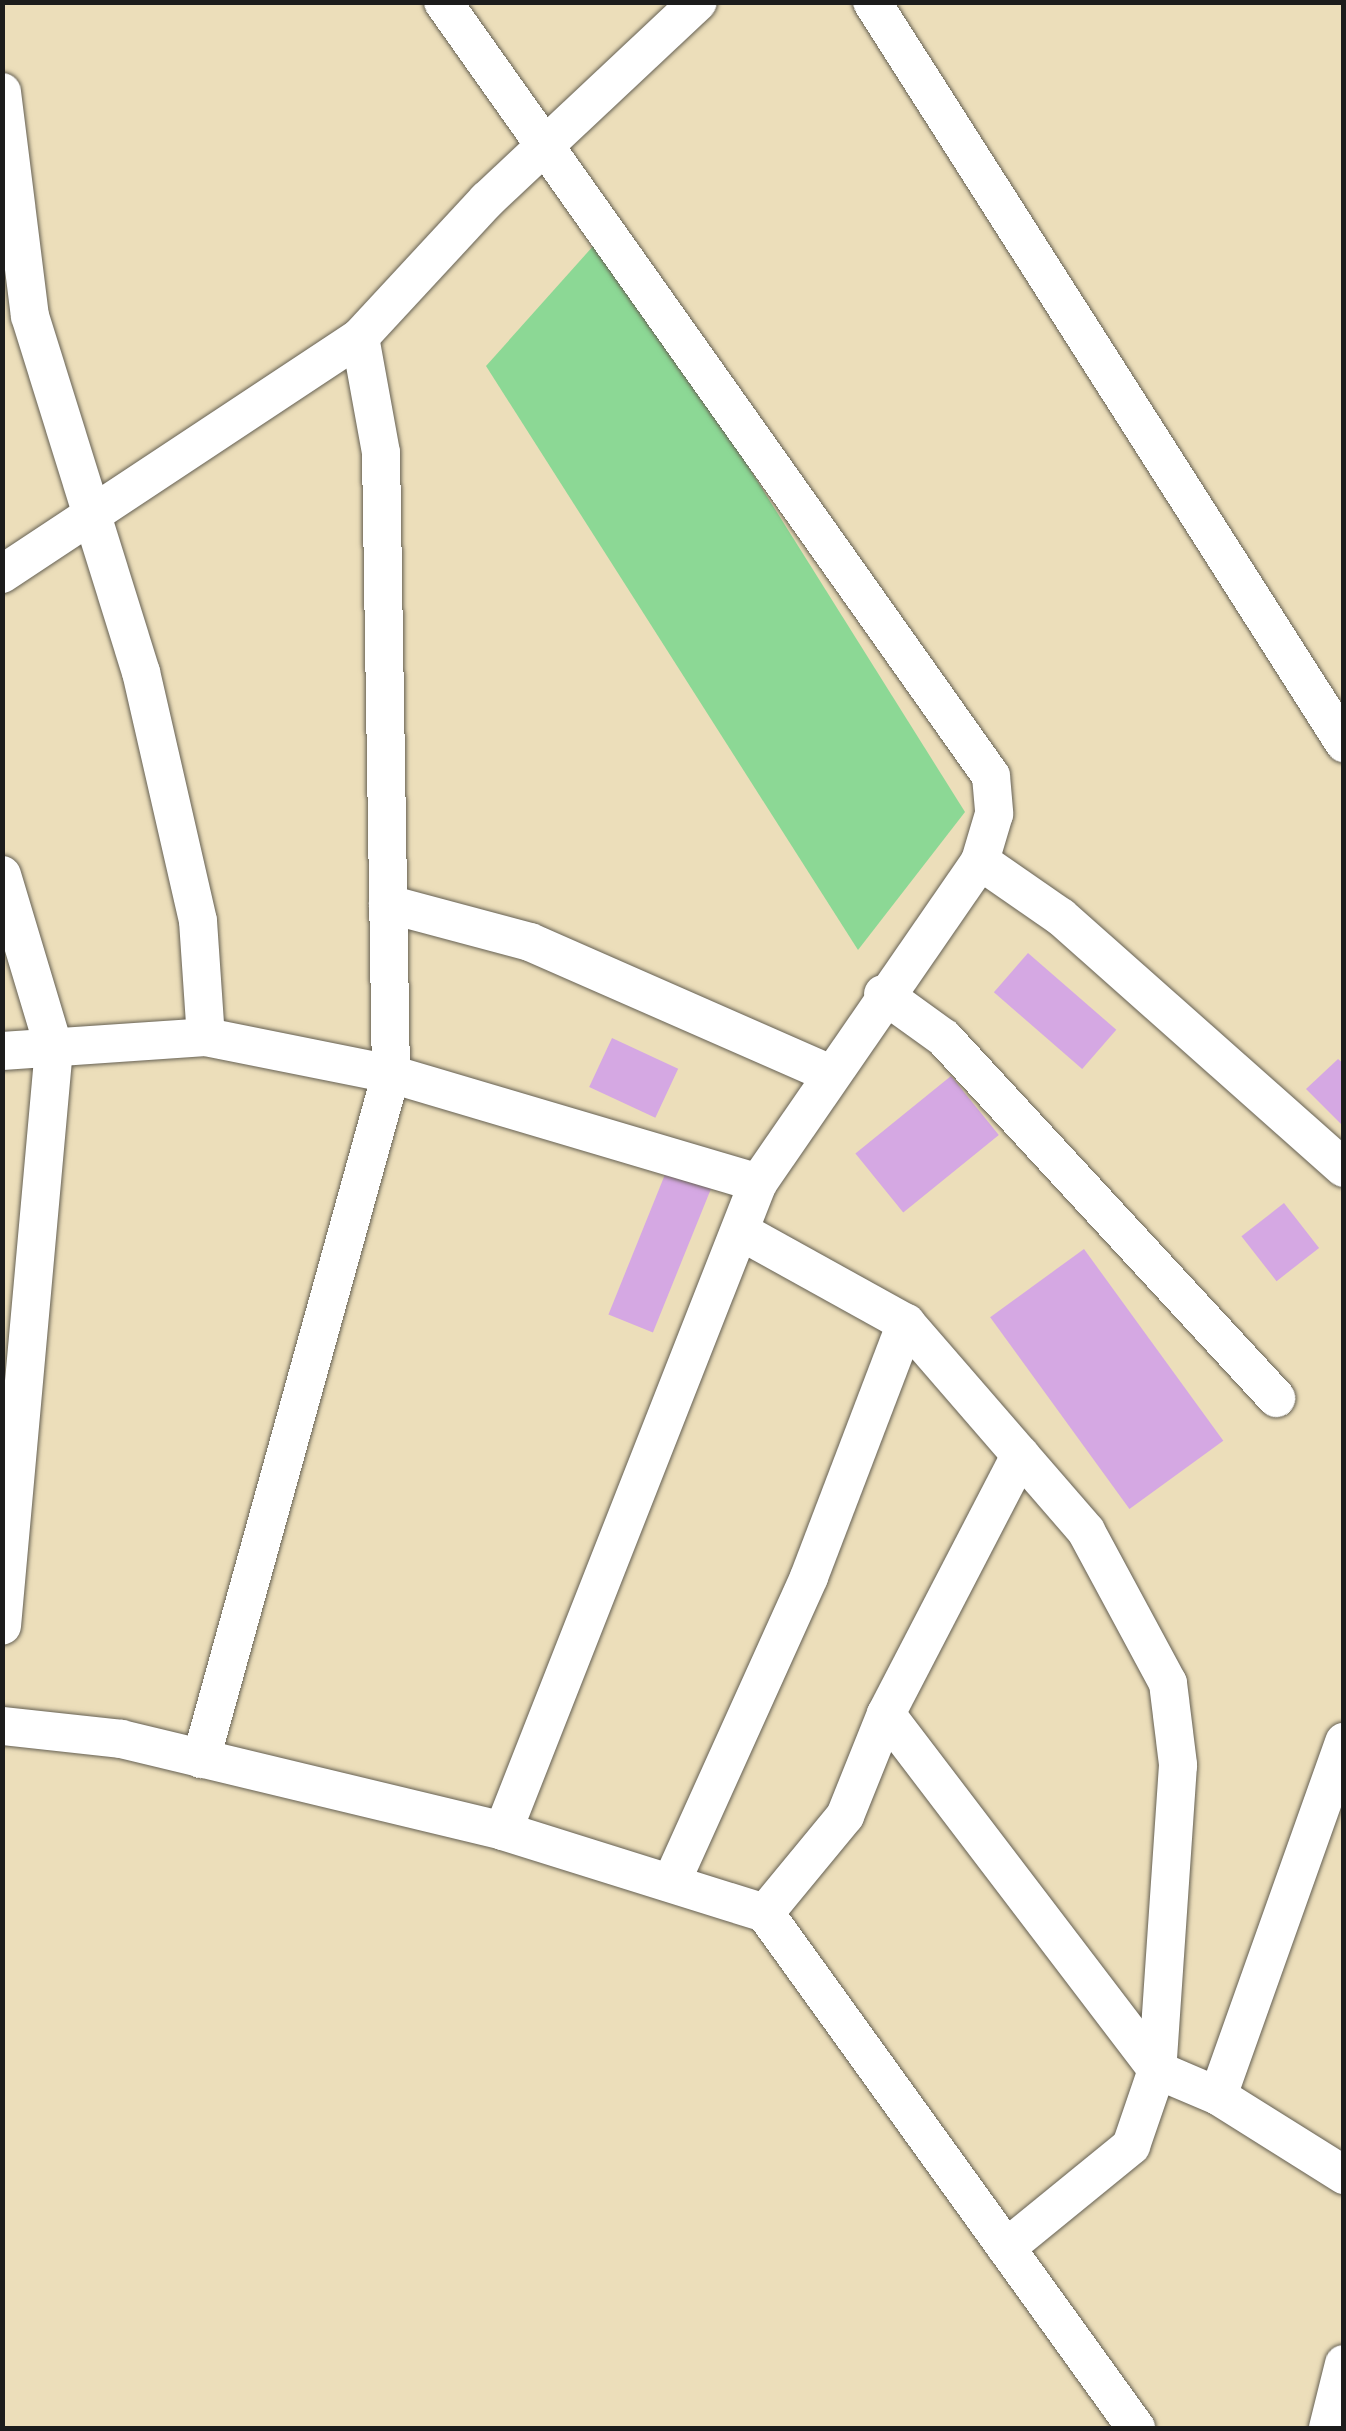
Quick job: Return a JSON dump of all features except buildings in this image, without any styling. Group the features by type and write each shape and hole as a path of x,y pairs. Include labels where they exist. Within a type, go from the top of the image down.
{"street":[{"path":"443,2 990,776 994,814 980,861 883,994 758,1183 503,1831"},
{"path":"2,574 360,337 546,144 698,2"},
{"path":"872,2 1344,743"},
{"path":"2,92 6,166 30,316 140,672 198,921 206,1037"},
{"path":"201,1759 391,1074 381,453 360,337"},
{"path":"980,861 1060,917 1344,1168"},
{"path":"2,875 54,1048 2,1626"},
{"path":"388,904 530,942 830,1074"},
{"path":"883,994 944,1038 1276,1398"},
{"path":"2,1052 206,1037 391,1074 758,1183"},
{"path":"740,1231 906,1323 1086,1531 1168,1683 1178,1764 1156,2070 1131,2146 1006,2248"},
{"path":"670,1883 810,1577 906,1323"},
{"path":"765,1912 845,1816 886,1714 1020,1455"},
{"path":"886,1714 1156,2070 1218,2096 1344,2175"},
{"path":"2,1726 121,1740 503,1831 765,1912 1136,2428"},
{"path":"1218,2096 1344,1742"},
{"path":"1328,2428 1344,2364"}],"green space":[{"path":"603,235 965,812 858,950 486,366"}]}
